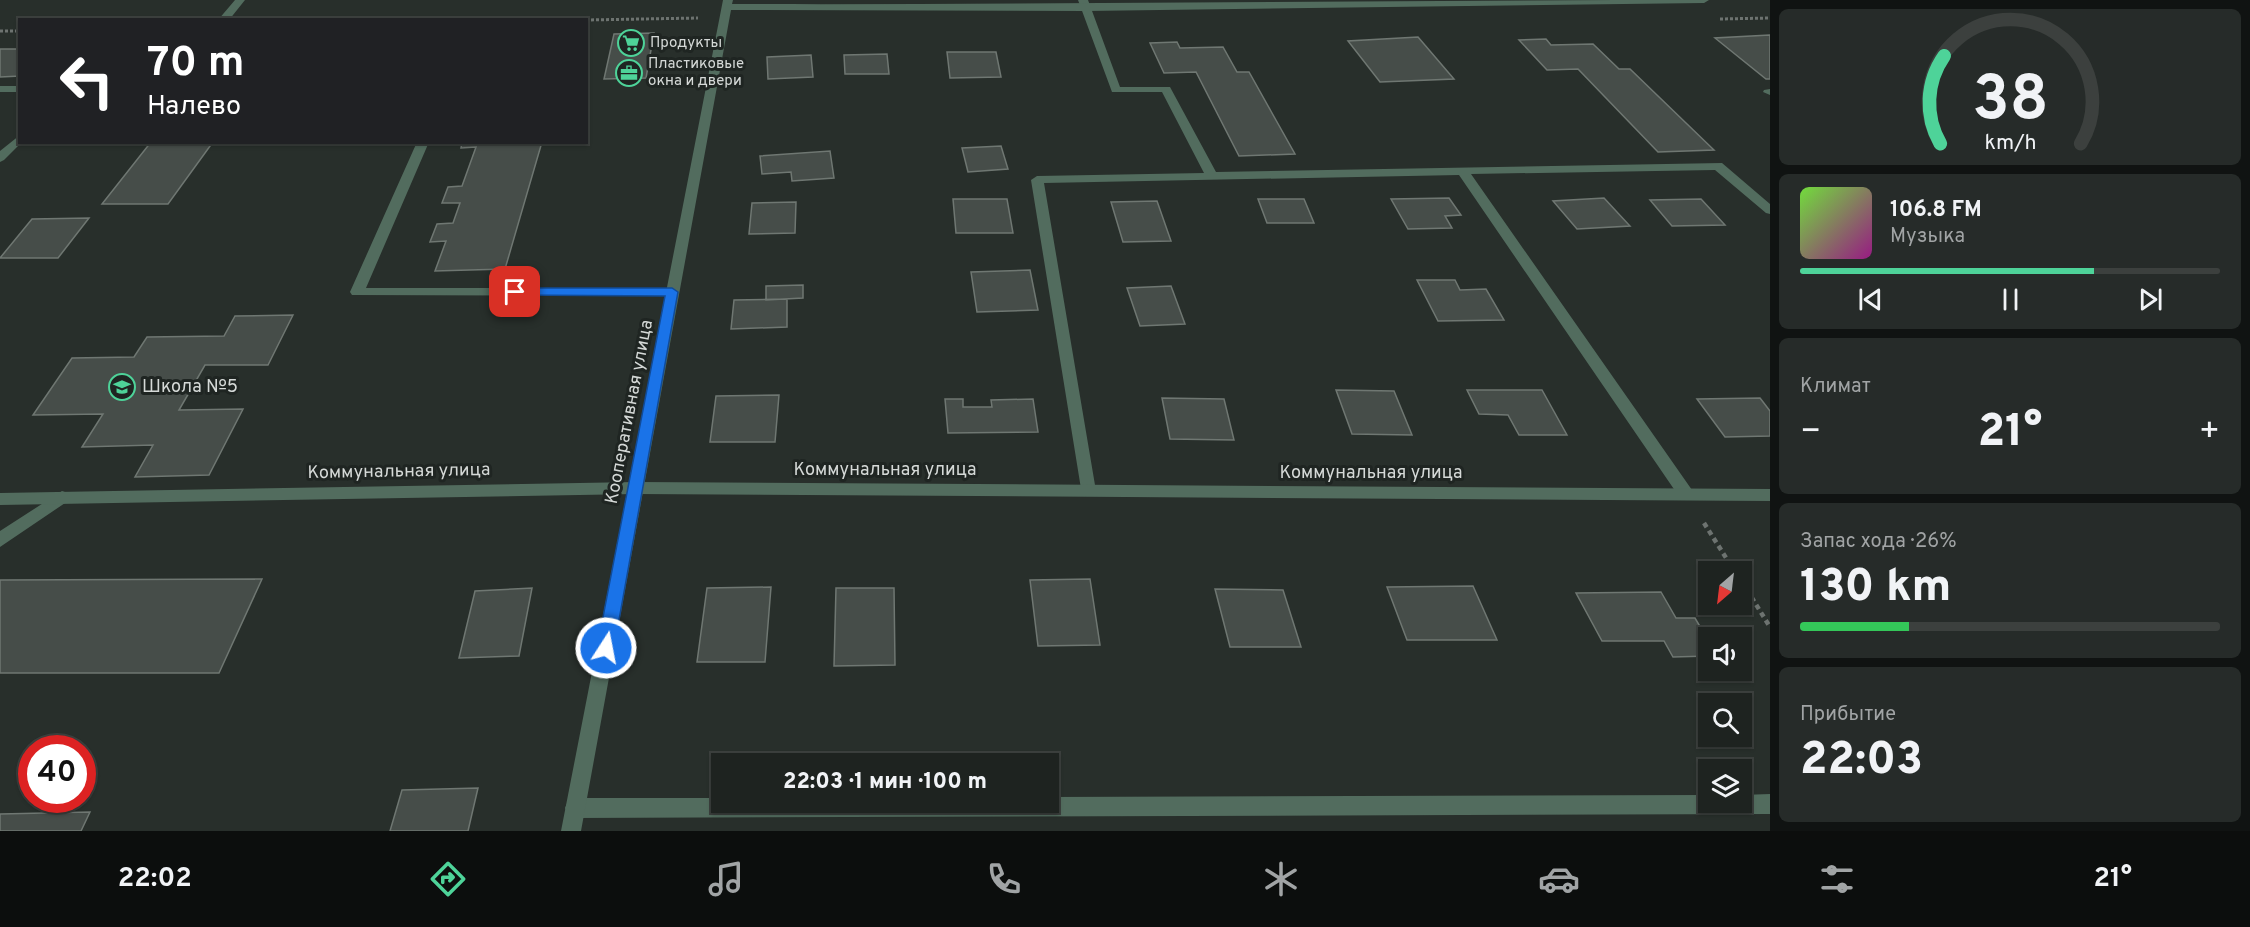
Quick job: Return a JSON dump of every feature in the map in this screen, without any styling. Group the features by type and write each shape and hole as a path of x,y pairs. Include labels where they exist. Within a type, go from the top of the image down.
{"street":[{"path":"225,18 240,0"},
{"path":"728,3 1084,4 1704,0"},
{"name":"Кооперативная улица","path":"571,831 728,3"},
{"path":"1084,4 1116,90 1166,89 1212,176"},
{"path":"0,89 18,88"},
{"path":"0,158 18,140"},
{"path":"422,144 357,292 672,292"},
{"path":"1088,491 1037,180 1718,166 1770,210"},
{"path":"1463,172 1686,494"},
{"name":"Коммунальная улица","path":"0,499 636,488 1770,495"},
{"path":"0,540 62,497"},
{"path":"575,808 1770,804"}],"path":[{"path":"0,31 18,31"},
{"path":"1686,494 1728,561"},
{"path":"1752,598 1770,627"}],"building":[{"path":"654,33 646,78 604,79 614,34"},
{"path":"1770,35 1770,79 1766,79 1715,38"},
{"path":"1418,37 1454,79 1380,82 1348,41"},
{"path":"1546,39 1551,45 1593,44 1619,69 1630,69 1714,150 1658,152 1578,69 1547,70 1519,40"},
{"path":"1177,42 1180,48 1223,47 1237,72 1249,72 1295,154 1239,156 1196,72 1164,73 1150,43"},
{"path":"0,49 18,49 18,76 0,77"},
{"path":"947,52 996,52 1001,77 950,78"},
{"path":"887,54 889,74 845,74 844,55"},
{"path":"811,55 813,77 768,79 767,57"},
{"path":"149,144 212,144 168,204 102,204"},
{"path":"462,144 541,144 505,269 435,271 446,241 430,242 437,224 453,223 460,203 442,203 448,187 462,186 476,147 461,148"},
{"path":"1001,146 1008,169 968,172 962,148"},
{"path":"830,151 834,178 792,181 791,172 762,174 760,156"},
{"path":"1449,198 1461,215 1445,216 1452,228 1408,229 1391,199"},
{"path":"1604,198 1630,226 1577,229 1553,201"},
{"path":"953,199 1007,199 1013,233 956,233"},
{"path":"1258,199 1304,199 1314,223 1267,223"},
{"path":"1701,199 1725,225 1672,226 1650,200"},
{"path":"1157,201 1171,241 1123,242 1111,202"},
{"path":"796,202 795,233 749,234 752,203"},
{"path":"89,218 58,258 0,258 32,219"},
{"path":"1030,270 1038,310 977,312 971,272"},
{"path":"1417,280 1455,280 1460,290 1486,289 1504,320 1438,321"},
{"path":"803,285 803,298 766,300 766,286"},
{"path":"1171,286 1185,324 1140,326 1127,288"},
{"path":"787,299 787,327 731,329 734,300"},
{"name":"Школа №5","path":"293,315 268,365 205,365 179,410 243,409 209,475 135,477 153,445 82,447 103,414 33,415 72,358 134,357 147,337 224,336 235,316"},
{"path":"1336,390 1394,391 1412,435 1352,434"},
{"path":"1467,390 1542,390 1567,435 1519,435 1508,415 1479,414"},
{"path":"779,395 775,442 710,442 716,396"},
{"path":"1162,398 1224,399 1234,440 1170,439"},
{"path":"1760,398 1770,411 1770,436 1725,437 1697,399"},
{"path":"945,399 963,399 963,407 992,407 991,400 1033,399 1038,432 948,433"},
{"path":"262,579 219,673 0,673 0,580"},
{"path":"1090,579 1100,645 1038,646 1030,580"},
{"path":"1473,586 1497,640 1407,640 1387,587"},
{"path":"771,587 765,662 697,662 707,588"},
{"path":"532,588 519,656 459,658 475,591"},
{"path":"836,588 894,588 895,665 834,666"},
{"path":"1215,589 1283,590 1301,647 1230,647"},
{"path":"1661,592 1676,618 1695,618 1700,627 1698,627 1698,656 1673,657 1664,641 1602,641 1576,593"},
{"path":"478,788 468,831 390,831 402,790"},
{"path":"90,813 81,831 0,831 0,814"}],"place":[{"name":"Продукты","path":"631,43"},
{"name":"Пластиковые окна и двери","path":"629,73"},
{"name":"Школа №5","path":"122,387"}],"route":[{"path":"515,292 672,292 606,648"}]}
